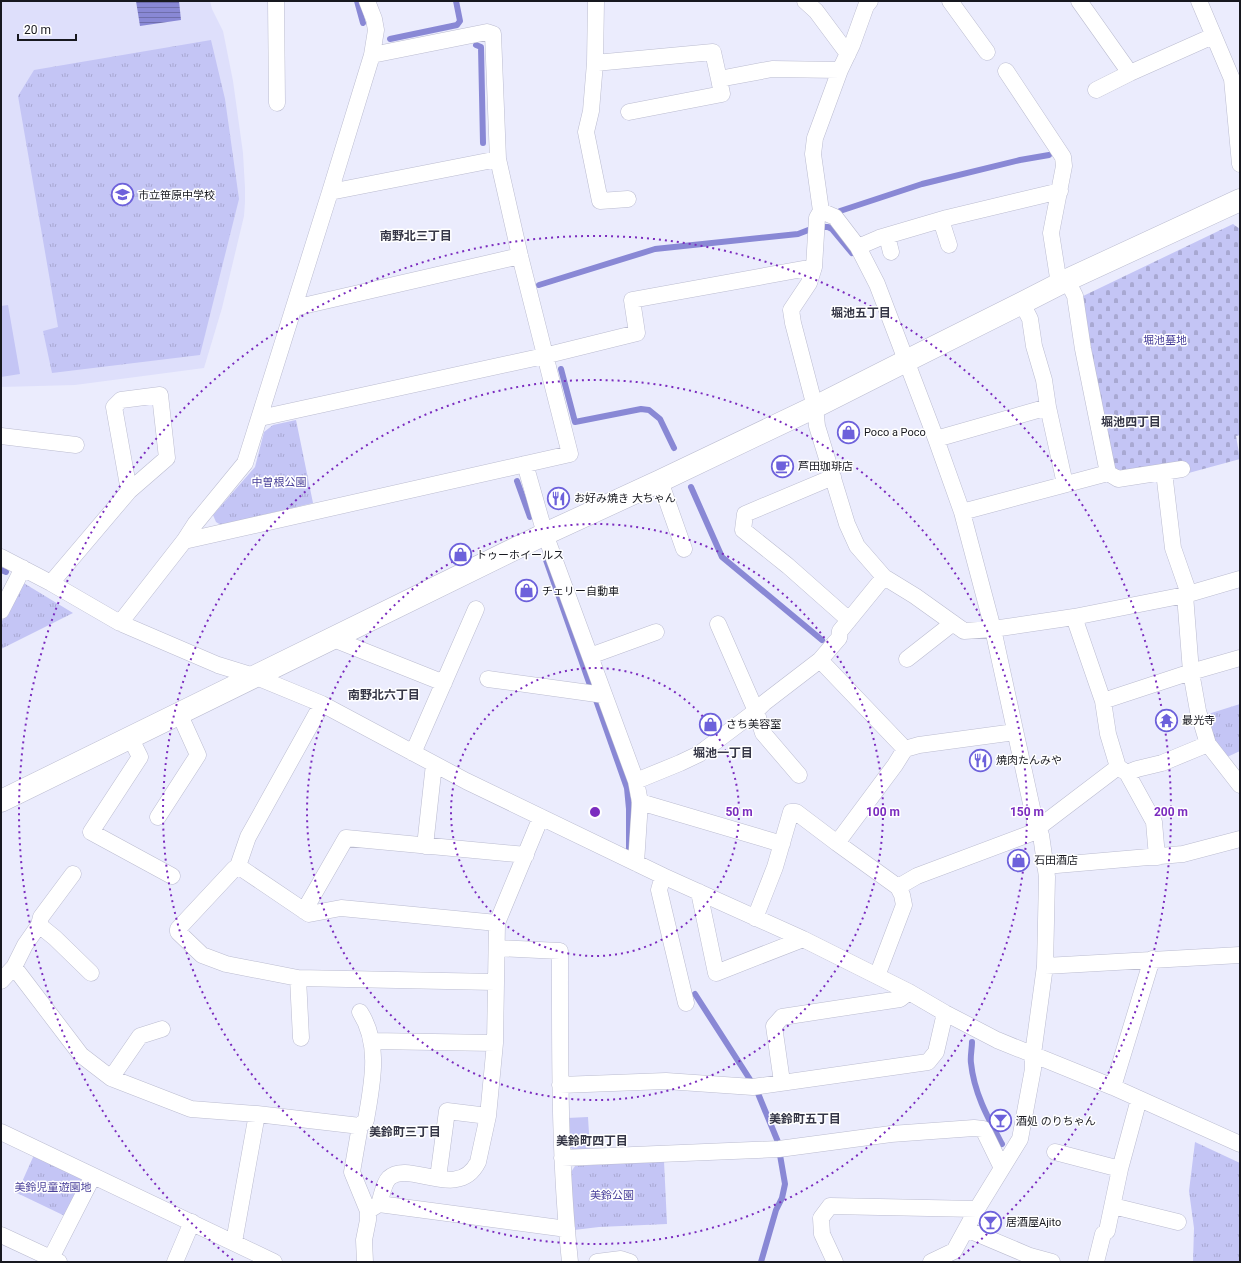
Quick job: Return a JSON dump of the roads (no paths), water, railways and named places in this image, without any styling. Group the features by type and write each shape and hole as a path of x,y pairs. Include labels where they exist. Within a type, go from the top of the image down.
{"street":[{"path":"276,1 277,103"},
{"path":"120,623 184,541 195,524 245,463 372,54 376,30 374,19 367,1"},
{"path":"596,1 595,63 591,111 586,132 600,201 628,199"},
{"path":"806,1 816,11 848,54"},
{"path":"870,1 866,6 848,54 840,70 815,138 813,154 821,211 817,218 814,268 809,283 791,310 815,408 817,426 847,524 857,546 884,577 915,596 964,631 993,629 1074,618 1187,594 1240,579"},
{"path":"950,1 987,52"},
{"path":"1079,1 1130,73"},
{"path":"1199,1 1232,79 1240,164"},
{"path":"184,541 570,454 544,356 498,160 493,34 487,32 372,54"},
{"path":"1096,90 1213,36"},
{"path":"595,63 713,52 722,94 628,112"},
{"path":"719,79 772,69 840,70"},
{"path":"1006,71 1063,156 1064,166 1051,233 1063,282 1075,296 1083,349 1108,473"},
{"path":"330,192 498,160"},
{"path":"858,247 879,238 941,220 1060,191"},
{"path":"1,801 546,534 815,408 1063,282 1240,200"},
{"path":"821,211 835,217 858,247 877,284 962,512 993,629 1037,831 1041,835 1047,877 1045,966 1032,1069 1020,1139 977,1209 951,1256 931,1262"},
{"path":"941,220 949,245"},
{"path":"887,236 891,252"},
{"path":"294,308 520,256"},
{"path":"260,418 544,356 637,333 632,300 814,268"},
{"path":"1022,303 1030,319 1034,346 1044,380 1048,407 1065,484"},
{"path":"51,583 129,491 167,458 160,395 121,400 114,407 129,491"},
{"path":"936,439 1048,407"},
{"path":"1,436 76,445"},
{"path":"525,464 546,534 636,781 640,802 636,863"},
{"path":"962,512 1108,473 1118,479 1182,469"},
{"path":"1164,472 1173,548 1187,594 1191,672 1198,711 1208,744 1240,785"},
{"path":"833,478 745,514 743,530 788,566 849,620"},
{"path":"660,481 684,549"},
{"path":"1,558 51,583 120,623 218,665 254,676 322,704 466,781 663,876 803,939 909,992 997,1040 1113,1087 1240,1144"},
{"path":"1,611 23,568"},
{"path":"636,781 699,754 820,660 839,638 840,631 884,577"},
{"path":"413,753 476,609"},
{"path":"1074,618 1102,701 1108,734 1122,770 1154,822 1156,857"},
{"path":"907,659 953,623"},
{"path":"718,624 756,711 763,733 799,775"},
{"path":"590,656 656,632"},
{"path":"331,638 444,683"},
{"path":"1102,701 1191,672 1240,658"},
{"path":"820,660 905,749"},
{"path":"488,679 604,695"},
{"path":"322,704 248,837 238,866 178,929 178,932 202,955 226,964 298,978 495,982"},
{"path":"158,816 198,756 180,713"},
{"path":"837,843 895,765 905,749 919,745 1015,732"},
{"path":"130,737 140,757 91,832 172,876"},
{"path":"898,887 917,876 1037,831 1043,824 1122,770 1137,769 1162,763 1208,744"},
{"path":"425,846 434,764"},
{"path":"640,802 782,844"},
{"path":"755,918 775,867 791,812 796,812 898,887 902,895 904,905 877,976"},
{"path":"365,1262 364,1240 368,1220 386,1182 392,1176 405,1173 451,1180 465,1177 473,1170 478,1162 488,1116 495,1043 497,923 541,817"},
{"path":"304,911 346,838 526,855"},
{"path":"1045,866 1183,854 1240,839"},
{"path":"238,866 309,914 341,908 497,923"},
{"path":"1,981 14,967 25,944 39,925 42,917 73,874"},
{"path":"663,876 659,890 686,1002"},
{"path":"699,892 716,973 803,939"},
{"path":"39,925 55,938 91,973"},
{"path":"497,948 560,951 560,1084 562,1158 566,1229 570,1262"},
{"path":"1045,966 1240,955"},
{"path":"1113,1087 1152,959"},
{"path":"14,967 81,1055 111,1078 191,1108 360,1126"},
{"path":"298,978 301,1038"},
{"path":"782,1082 774,1026 782,1018 900,999 909,992"},
{"path":"360,1012 366,1021 372,1041 374,1069 366,1120 360,1126 352,1172 374,1208"},
{"path":"560,1084 666,1081 753,1087 928,1062 936,1052 945,1013"},
{"path":"111,1078 140,1036 162,1029"},
{"path":"372,1041 495,1043"},
{"path":"1096,1262 1103,1234 1106,1231 1113,1206 1120,1169 1139,1099"},
{"path":"438,1178 447,1110 488,1116"},
{"path":"234,1242 257,1114"},
{"path":"562,1158 779,1149 891,1134 974,1128 983,1129 1002,1168"},
{"path":"1,1132 274,1262"},
{"path":"1055,1152 1120,1169"},
{"path":"1,1235 55,1260 93,1176"},
{"path":"835,1262 822,1234 821,1218 830,1206 977,1209"},
{"path":"1113,1206 1178,1222"},
{"path":"374,1208 566,1229"},
{"path":"175,1262 192,1222"},
{"path":"966,1229 1030,1256 1052,1262"},
{"path":"597,1262 621,1259 630,1262"}],"waterway":[{"path":"357,1 363,23"},
{"path":"390,39 457,25 460,21 456,1"},
{"path":"476,45 481,47 483,143"},
{"path":"840,211 922,184 1020,160 1049,155"},
{"path":"823,227 832,229 852,253"},
{"path":"539,285 655,249 798,234 811,229"},
{"path":"561,369 575,422 641,409 649,410 660,419 674,448"},
{"path":"517,481 530,517"},
{"path":"691,487 722,557 822,640"},
{"path":"546,560 591,688"},
{"path":"1,570 6,572"},
{"path":"596,700 627,788 629,809 629,849"},
{"path":"695,994 751,1081"},
{"path":"972,1042 971,1061 975,1085 987,1115 1002,1144"},
{"path":"757,1091 778,1142"},
{"path":"761,1262 776,1210 782,1198 785,1184 780,1155"}],"place":[{"name":"市立笹原中学校","path":"123,195"},
{"name":"Poco a Poco","path":"848,432"},
{"name":"芦田珈琲店","path":"783,466"},
{"name":"お好み焼き 大ちゃん","path":"559,498"},
{"name":"トゥーホイールス","path":"461,555"},
{"name":"チェリー自動車","path":"527,591"},
{"name":"最光寺","path":"1167,720"},
{"name":"さち美容室","path":"710,724"},
{"name":"焼肉たんみや","path":"980,760"},
{"name":"石田酒店","path":"1018,860"},
{"name":"酒処 のりちゃん","path":"1000,1121"},
{"name":"居酒屋Ajito","path":"990,1222"}],"district":[{"name":"南野北三丁目","path":"416,236"},
{"name":"堀池五丁目","path":"861,313"},
{"name":"堀池四丁目","path":"1131,422"},
{"name":"南野北六丁目","path":"384,695"},
{"name":"堀池一丁目","path":"723,753"},
{"name":"美鈴町五丁目","path":"805,1119"},
{"name":"美鈴町三丁目","path":"405,1132"},
{"name":"美鈴町四丁目","path":"592,1141"}],"park label":[{"name":"堀池墓地","path":"1165,340"},
{"name":"中曽根公園","path":"279,482"},
{"name":"美鈴児童遊園地","path":"53,1187"},
{"name":"美鈴公園","path":"612,1195"}]}
